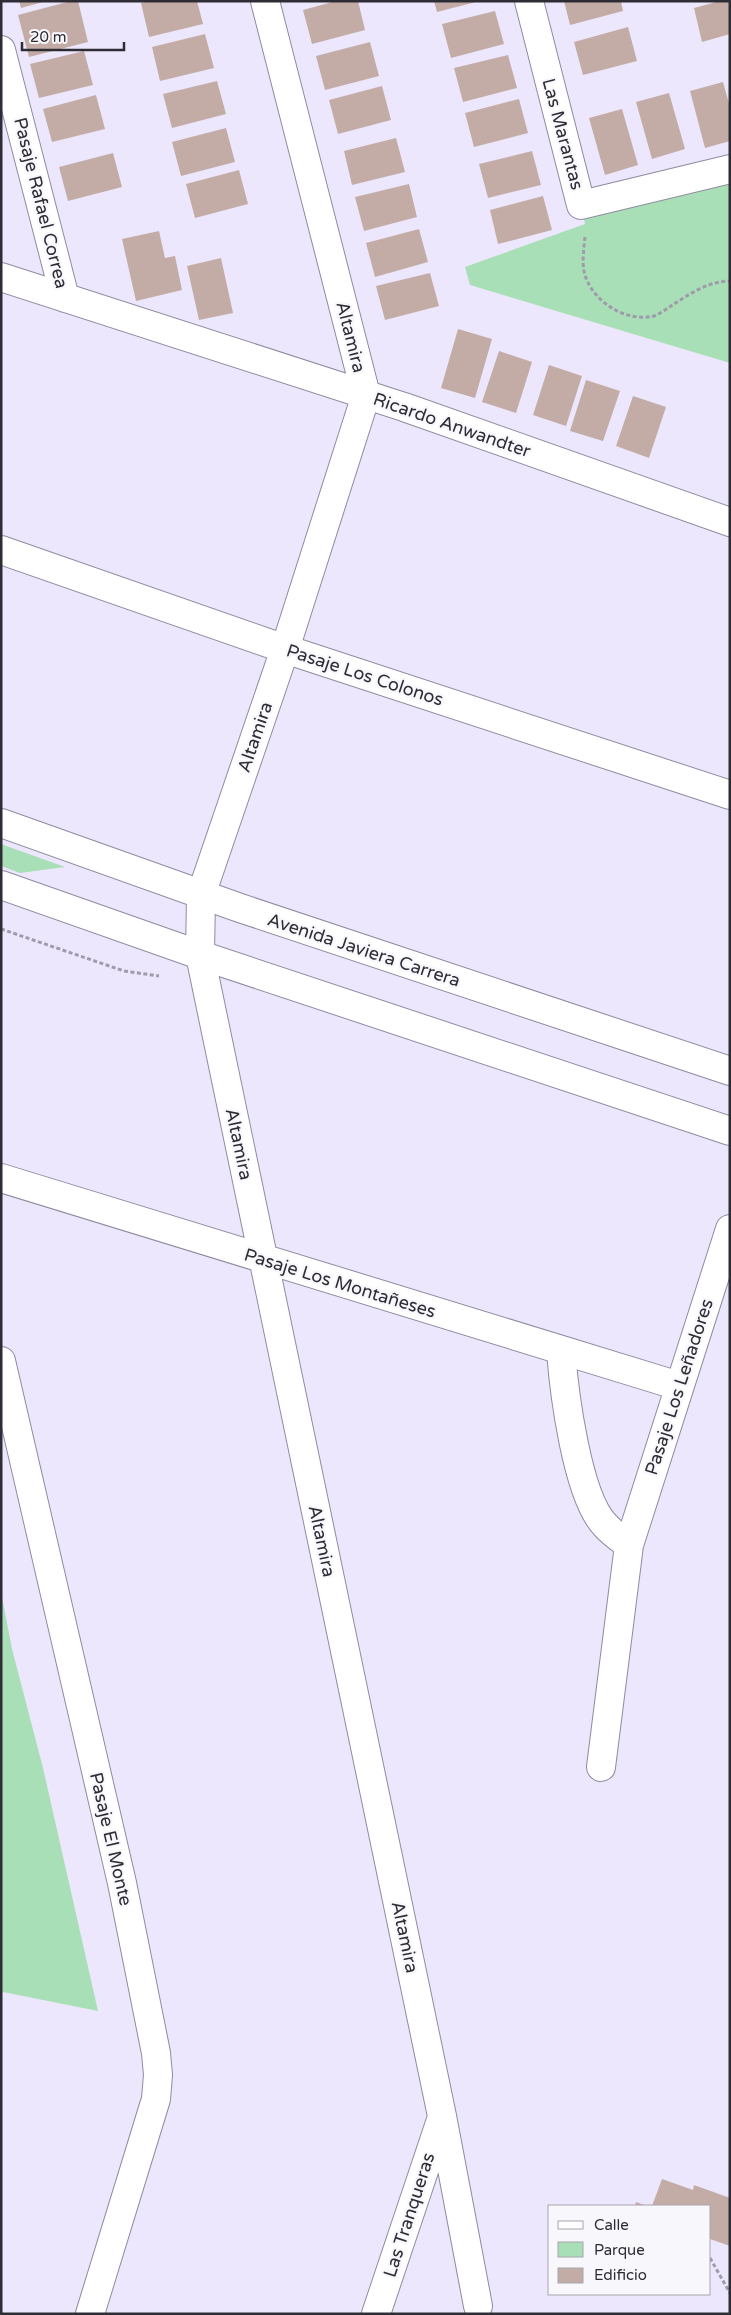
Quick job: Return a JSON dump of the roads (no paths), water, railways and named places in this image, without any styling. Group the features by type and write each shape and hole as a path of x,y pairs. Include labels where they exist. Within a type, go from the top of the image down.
{"street":[{"name":"Altamira","path":"265,1 366,395 201,895 200,955 442,2116 478,2306"},
{"name":"Las Marantas","path":"529,1 582,205 730,169"},
{"name":"Pasaje Rafael Correa","path":"1,50 65,298"},
{"name":"Ricardo Anwandter","path":"1,277 366,395 730,522"},
{"name":"Pasaje Los Colonos","path":"1,550 284,648 730,795"},
{"name":"Avenida Javiera Carrera","path":"1,822 201,895 730,1071"},
{"path":"1,886 200,955 730,1131"},
{"name":"Pasaje Los Montañeses","path":"1,1178 678,1386"},
{"name":"Pasaje Los Leñadores","path":"601,1767 629,1545 678,1386 730,1229"},
{"path":"562,1351 564,1389 573,1440 590,1498 604,1524 629,1545"},
{"name":"Pasaje El Monte","path":"1,1362 122,1883 156,2052 158,2075 156,2099 90,2314"},
{"name":"Las Tranqueras","path":"376,2314 442,2116"}]}
